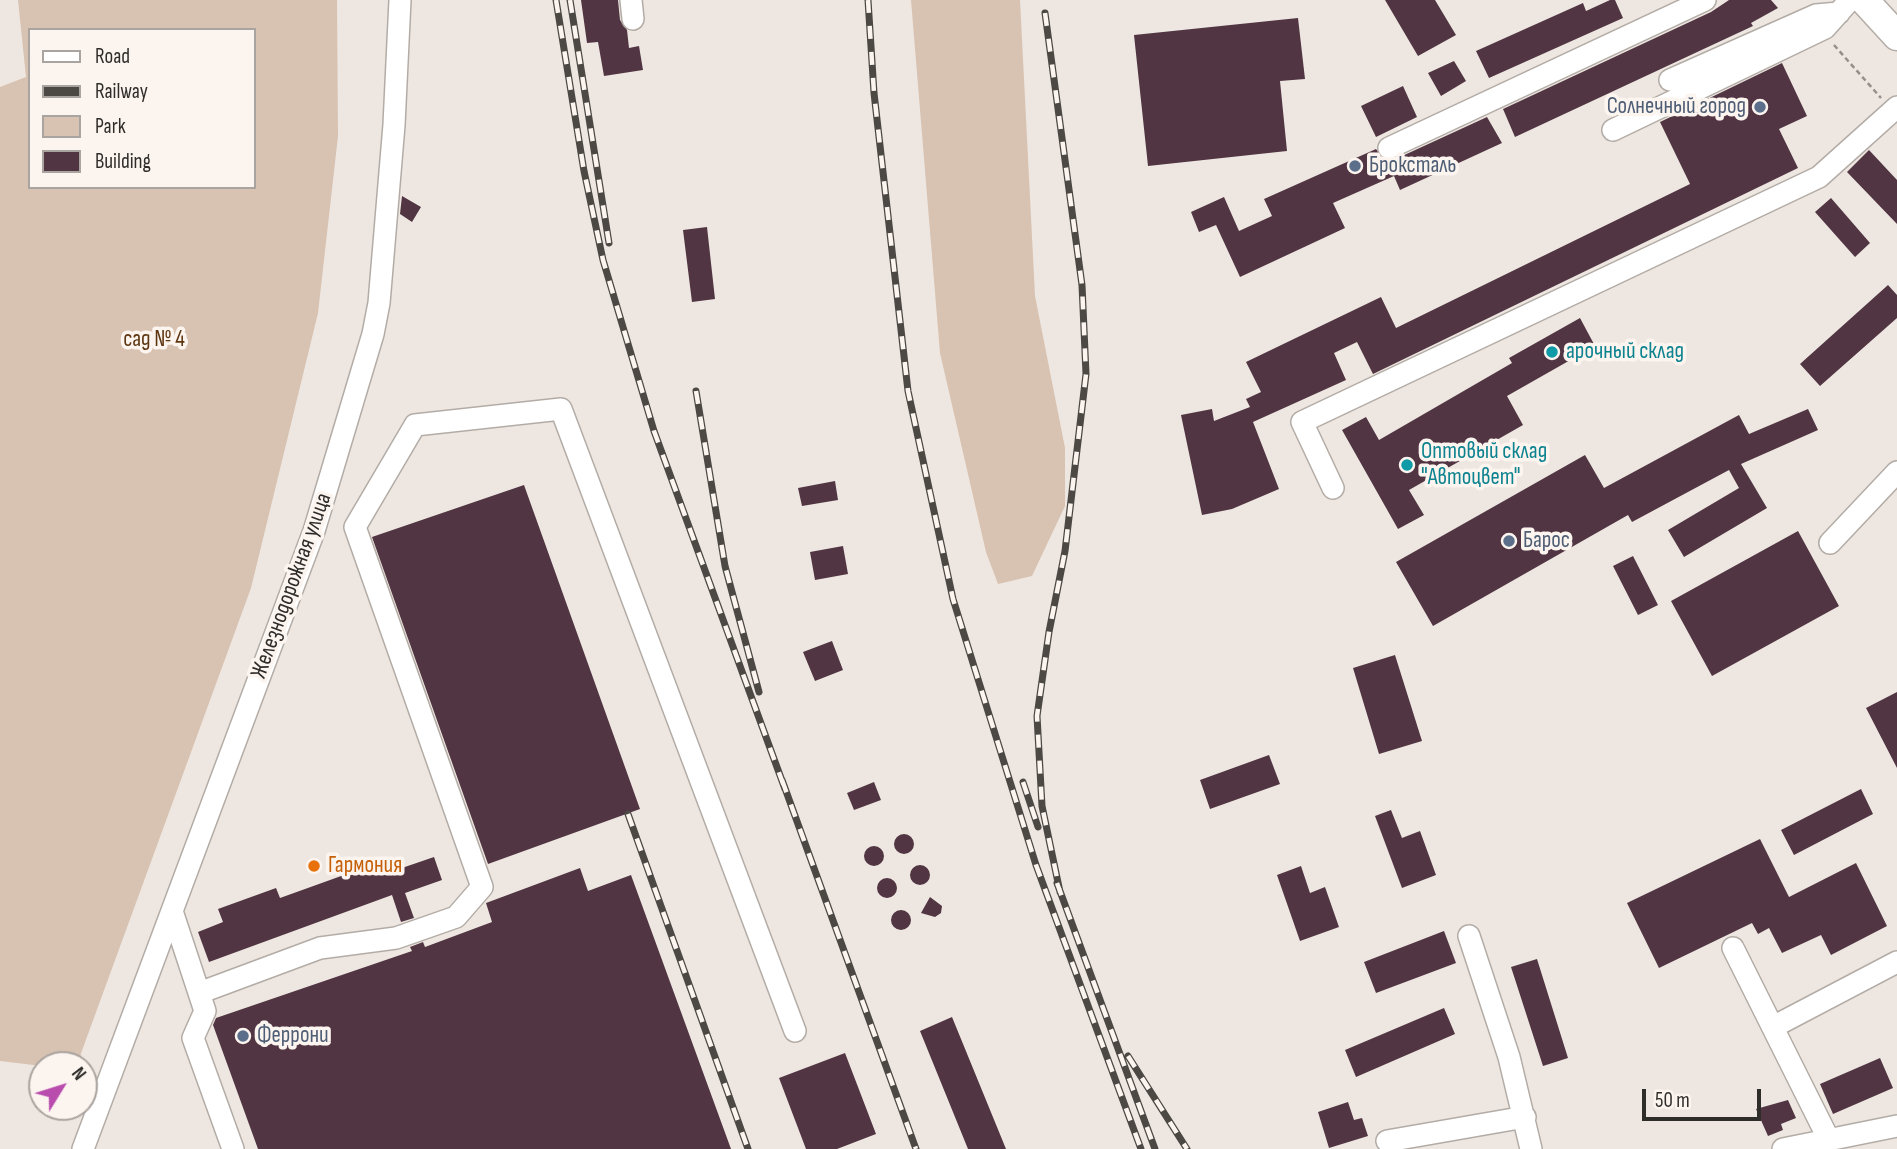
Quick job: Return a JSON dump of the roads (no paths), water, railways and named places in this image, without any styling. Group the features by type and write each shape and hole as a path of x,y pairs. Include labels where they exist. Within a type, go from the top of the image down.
{"main road":[{"path":"1864,0 1897,36"}],"street":[{"name":"Железнодорожная улица","path":"83,1149 314,531 373,334 379,303 394,125 400,0"},
{"path":"1389,148 1704,0"},
{"path":"1613,130 1821,30 1844,6"},
{"path":"1670,80 1816,15 1844,6"},
{"path":"1333,488 1302,422 1819,177 1895,109"},
{"path":"199,993 320,948 397,938 456,917 482,887 355,527 415,425 561,409 794,1031"},
{"path":"1830,543 1897,472"},
{"path":"172,911 205,1011 192,1038 233,1149"},
{"path":"1469,936 1509,1057 1531,1149"},
{"path":"1733,948 1829,1140"},
{"path":"1773,1027 1897,962"},
{"path":"1387,1141 1525,1117"},
{"path":"1783,1149 1897,1126"}],"railway":[{"path":"556,0 584,171 603,260 654,431 785,789"},
{"path":"570,0 609,243"},
{"path":"868,0 874,93 908,391 953,599 1036,865 1141,1149"},
{"path":"1045,13 1082,285 1086,374 1065,551 1049,632 1037,716 1042,806 1060,892"},
{"path":"696,391 725,566 759,692"},
{"path":"782,780 916,1149"},
{"path":"1023,782 1038,827"},
{"path":"628,814 748,1149"},
{"path":"1057,883 1155,1149"},
{"path":"1128,1056 1187,1149"}],"place":[{"name":"Солнечный город","path":"1760,107"},
{"name":"Броксталь","path":"1355,166"},
{"name":"арочный склад","path":"1552,352"},
{"name":"Оптовый склад \"Автоцвет\"","path":"1407,465"},
{"name":"Барос","path":"1509,541"},
{"name":"Гармония","path":"314,866"},
{"name":"Феррони","path":"243,1036"}],"park label":[{"name":"сад № 4","path":"154,340"}]}
